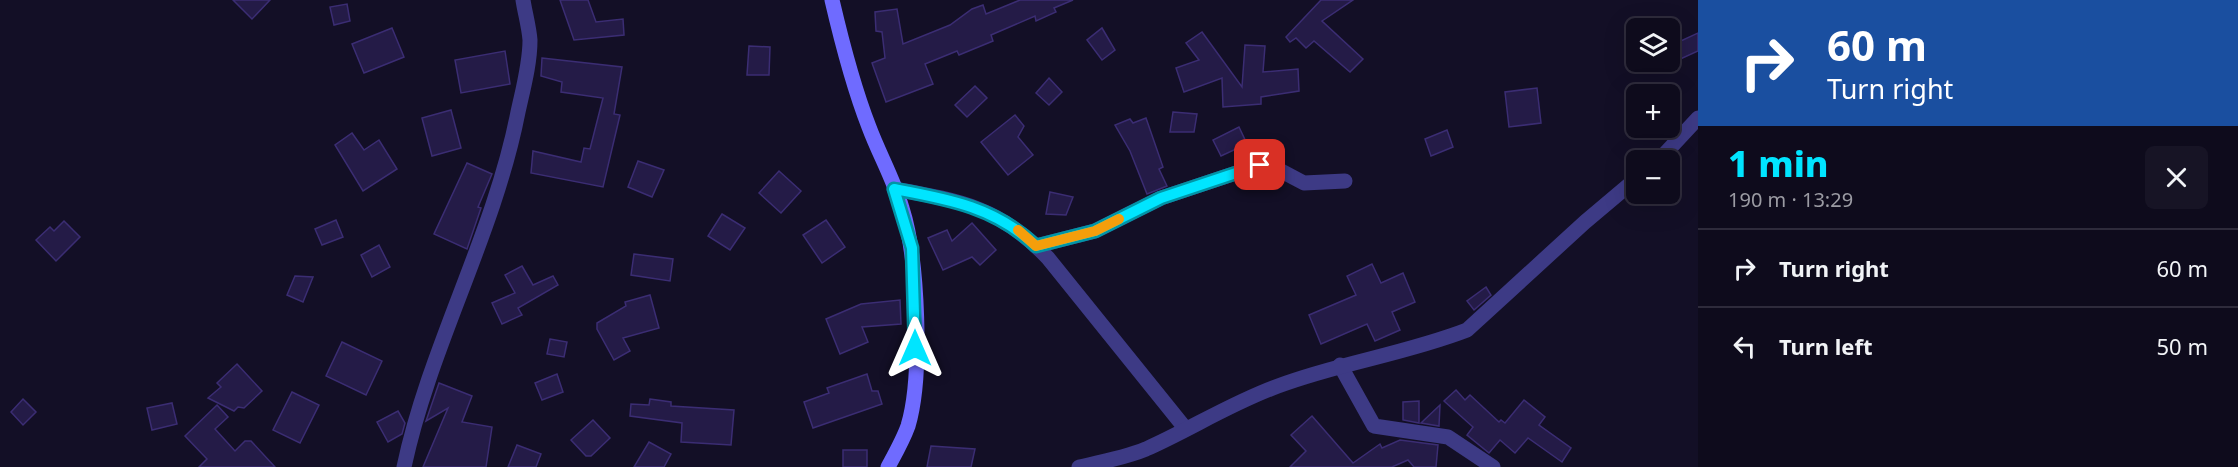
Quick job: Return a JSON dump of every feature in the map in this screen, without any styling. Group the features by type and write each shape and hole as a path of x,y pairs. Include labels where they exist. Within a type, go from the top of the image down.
{"street":[{"path":"404,467 453,309 489,220 511,147 529,58 530,39 523,0"},
{"path":"832,0 847,63 868,126 894,189 912,248 916,327 915,380 908,426 888,467"},
{"path":"1668,150 1698,118"},
{"path":"1036,246 1095,231 1161,198 1260,165 1272,166 1304,183 1345,181"},
{"path":"1079,467 1113,460 1145,449 1239,400 1315,372 1442,340 1467,330 1626,187"},
{"path":"894,189 954,200 993,214 1036,246 1185,428"},
{"path":"1340,365 1374,426 1448,437 1492,467"}],"building":[{"path":"233,0 270,0 252,19"},
{"path":"560,0 588,0 596,22 623,19 624,35 574,40"},
{"path":"1020,0 1073,0 1054,8 1056,12 1036,21 1035,16 991,35 993,41 959,55 957,51 925,64 933,84 886,102 872,63 885,58 882,32 876,31 875,12 897,9 903,44 950,25 972,9 983,5 986,14"},
{"path":"1321,0 1353,0 1322,21 1363,59 1350,72 1314,41 1306,48 1296,38 1290,42 1286,37"},
{"path":"347,4 350,21 334,25 330,7"},
{"path":"392,28 404,57 364,73 352,44"},
{"path":"1102,28 1115,50 1102,60 1087,40"},
{"path":"1202,32 1242,87 1245,45 1265,46 1263,72 1298,69 1299,91 1261,97 1261,104 1223,107 1222,78 1184,92 1176,68 1199,60 1186,43"},
{"path":"1698,33 1698,51 1680,59 1680,41"},
{"path":"749,46 770,47 769,75 747,75"},
{"path":"505,51 510,84 461,93 455,60"},
{"path":"542,58 622,67 614,114 620,115 603,187 531,173 533,151 581,162 584,148 590,149 603,98 561,92 562,82 541,76"},
{"path":"1049,78 1062,92 1049,105 1036,93"},
{"path":"975,86 987,98 967,117 955,105"},
{"path":"1537,88 1541,123 1509,127 1505,92"},
{"path":"451,110 461,148 432,156 422,118"},
{"path":"1173,112 1197,114 1194,132 1170,132"},
{"path":"1015,115 1024,126 1018,137 1033,155 1008,175 981,142"},
{"path":"1146,118 1163,167 1159,169 1167,186 1147,194 1130,151 1115,125 1130,119 1133,123"},
{"path":"1239,127 1247,144 1221,156 1213,140"},
{"path":"1447,130 1453,147 1431,156 1425,139"},
{"path":"352,133 364,150 379,140 397,169 363,191 335,145"},
{"path":"638,161 664,170 652,197 628,187"},
{"path":"467,163 492,174 478,207 481,208 467,249 434,234"},
{"path":"779,171 801,191 781,213 759,193"},
{"path":"1050,192 1073,197 1066,215 1046,214"},
{"path":"722,214 745,228 730,250 708,236"},
{"path":"336,220 343,237 322,245 315,229"},
{"path":"826,220 845,247 822,263 803,235"},
{"path":"64,221 80,237 56,261 36,240 50,227 54,231"},
{"path":"972,223 996,250 980,265 972,257 943,270 928,238 947,230 952,241"},
{"path":"379,245 390,267 372,277 361,255"},
{"path":"634,254 673,259 670,281 631,275"},
{"path":"1372,264 1381,283 1403,273 1415,302 1392,312 1400,330 1375,341 1367,324 1321,344 1309,315 1356,295 1347,276"},
{"path":"522,266 533,285 553,276 558,285 518,308 522,315 502,324 492,303 515,293 505,275"},
{"path":"295,276 313,277 303,302 287,295"},
{"path":"1486,287 1491,295 1474,310 1467,301"},
{"path":"650,295 659,328 623,338 630,351 614,360 597,329 597,323 626,306 625,302"},
{"path":"900,300 901,324 862,327 868,342 840,354 826,319 861,304"},
{"path":"550,339 567,342 564,357 547,354"},
{"path":"342,342 382,361 366,395 326,376"},
{"path":"237,364 262,391 244,408 238,407 234,411 208,398 221,387 217,383"},
{"path":"557,374 563,392 542,400 535,383"},
{"path":"867,374 872,391 878,391 882,404 813,428 804,402 829,393 827,388"},
{"path":"439,383 472,396 462,422 492,427 486,467 423,467 448,408 426,421"},
{"path":"1456,390 1465,400 1470,395 1499,422 1501,420 1505,423 1524,400 1545,417 1539,425 1571,448 1562,462 1528,438 1515,453 1500,440 1489,453 1467,435 1473,427 1444,401"},
{"path":"292,392 319,405 300,443 273,430"},
{"path":"23,399 36,412 23,425 11,412"},
{"path":"650,399 671,402 671,406 734,410 731,445 681,442 682,423 630,416 631,404 649,405"},
{"path":"1419,401 1419,423 1403,420 1403,402"},
{"path":"172,403 177,424 152,430 147,408"},
{"path":"217,405 228,417 215,429 235,451 245,441 251,441 275,467 199,467 207,459 185,436"},
{"path":"1440,405 1439,426 1421,423"},
{"path":"398,411 405,423 402,434 388,442 377,422"},
{"path":"1312,416 1353,463 1380,444 1382,448 1400,440 1438,445 1436,467 1414,467 1408,460 1392,467 1290,467 1306,451 1291,435"},
{"path":"593,420 610,438 591,456 586,456 571,440"},
{"path":"649,442 671,454 664,467 634,467"},
{"path":"517,445 541,454 536,467 508,467"},
{"path":"931,446 975,449 971,467 927,467"},
{"path":"843,450 867,450 867,467 843,467"}],"slow traffic":[{"path":"1018,230 1036,246 1095,231 1119,219"}],"route":[{"path":"915,348 912,248 902,207 894,189 954,200 993,214 1014,227 1036,246 1095,231 1161,198 1260,165"}]}
